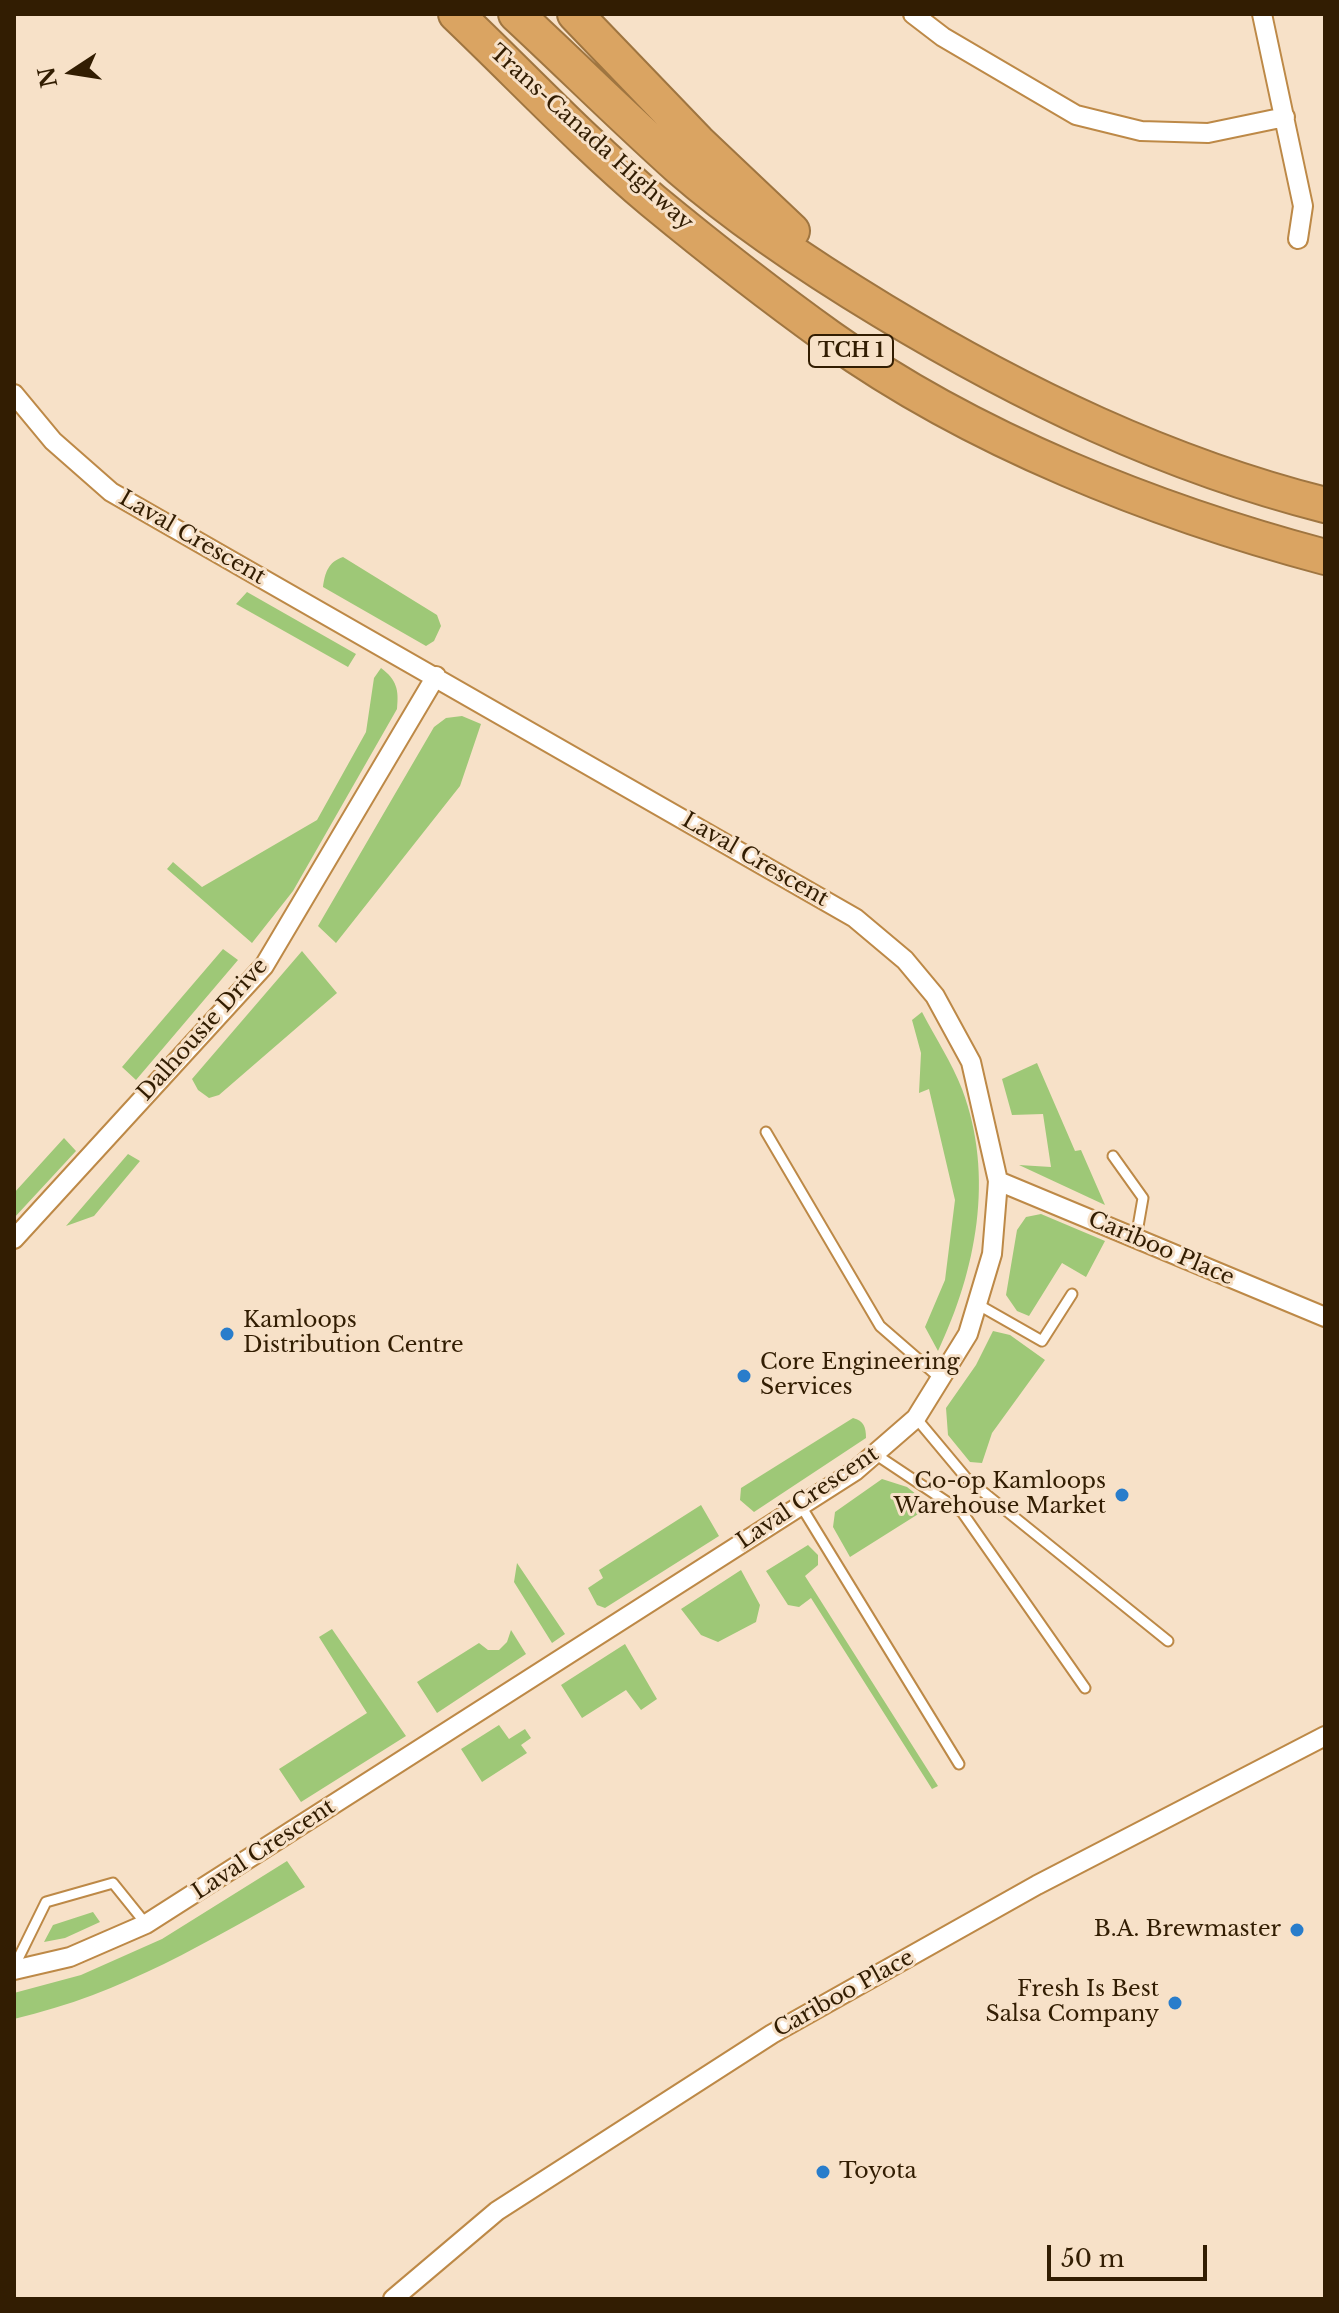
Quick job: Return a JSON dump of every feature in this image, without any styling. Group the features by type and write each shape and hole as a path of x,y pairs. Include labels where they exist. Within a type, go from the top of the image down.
{"highway":[{"name":"Trans-Canada Highway","path":"456,14 652,199 832,339 928,398 1026,449 1230,531 1325,557"},
{"name":"Trans-Canada Highway","path":"516,14 681,168 771,239 965,361 1048,405 1257,488 1325,505"},
{"path":"575,14 698,142 865,300"}],"street":[{"path":"913,14 943,37 1076,115 1141,131 1208,133 1285,117"},
{"path":"1262,14 1303,206 1298,239"},
{"name":"Laval Crescent","path":"14,394 53,441 111,492 855,918 905,960 935,996 971,1062 998,1181 992,1254 968,1334 916,1418 875,1454 801,1506 146,1924 70,1957 14,1969"},
{"name":"Dalhousie Drive","path":"14,1239 264,966 436,676"},
{"name":"Cariboo Place","path":"998,1181 1325,1317"},
{"name":"Cariboo Place","path":"393,2299 497,2211 772,2034 1037,1885 1325,1736"}],"lane":[{"path":"766,1132 880,1326 941,1379"},
{"path":"1113,1156 1143,1198 1136,1238"},
{"path":"977,1304 1042,1341 1072,1294"},
{"path":"916,1418 967,1479 1168,1641"},
{"path":"875,1454 962,1512 1085,1688"},
{"path":"801,1506 959,1764"},
{"path":"14,1969 46,1902 113,1883 146,1924"}],"green space":[{"path":"343,557 437,615 441,626 434,641 426,646 323,587 328,569"},
{"path":"247,592 356,654 348,667 236,604"},
{"path":"381,668 396,686 397,709 293,891 252,943 167,869 173,862 202,887 317,820 366,732 374,678"},
{"path":"462,716 481,724 460,786 336,943 318,926 434,727 446,718"},
{"path":"223,949 238,960 136,1080 122,1067"},
{"path":"302,951 337,993 219,1095 209,1098 198,1090 192,1079"},
{"path":"922,1012 962,1089 978,1155 977,1223 971,1256 938,1351 925,1327 945,1280 955,1200 929,1089 919,1093 921,1053 912,1020"},
{"path":"1037,1063 1075,1151 1081,1150 1105,1205 1019,1165 1051,1167 1043,1114 1012,1115 1002,1079"},
{"path":"64,1138 76,1151 14,1218 14,1193"},
{"path":"128,1154 140,1161 94,1216 66,1226"},
{"path":"1041,1214 1105,1241 1086,1277 1062,1263 1029,1316 1017,1311 1006,1295 1017,1230 1026,1217"},
{"path":"993,1331 1010,1335 1045,1360 992,1433 982,1463 970,1462 948,1435 946,1408 976,1365"},
{"path":"853,1418 864,1425 866,1438 754,1512 740,1500 741,1488"},
{"path":"882,1479 907,1487 931,1506 850,1557 833,1527 835,1512"},
{"path":"701,1505 719,1536 605,1608 597,1605 588,1588 603,1578 599,1570"},
{"path":"808,1545 818,1555 818,1565 805,1576 938,1786 932,1789 811,1598 799,1607 788,1605 766,1571"},
{"path":"517,1563 565,1634 552,1643 514,1582"},
{"path":"741,1570 760,1605 756,1622 718,1642 701,1635 681,1609"},
{"path":"332,1629 406,1736 301,1802 279,1769 367,1713 319,1637"},
{"path":"511,1630 526,1654 437,1713 417,1682 479,1643 488,1650 499,1650 507,1642"},
{"path":"625,1644 657,1699 641,1710 626,1690 582,1718 561,1685"},
{"path":"499,1725 509,1739 525,1729 531,1738 521,1745 527,1753 482,1782 461,1749"},
{"path":"287,1861 305,1887 199,1946 129,1980 54,2008 14,2019 14,1993 81,1975 162,1939"},
{"path":"93,1912 100,1922 65,1938 44,1942 53,1925"}],"place":[{"name":"Kamloops Distribution Centre","path":"227,1334"},
{"name":"Core Engineering Services","path":"744,1376"},
{"name":"Co-op Kamloops Warehouse Market","path":"1122,1495"},
{"name":"B.A. Brewmaster","path":"1297,1930"},
{"name":"Fresh Is Best Salsa Company","path":"1175,2003"},
{"name":"Toyota","path":"823,2172"}]}
